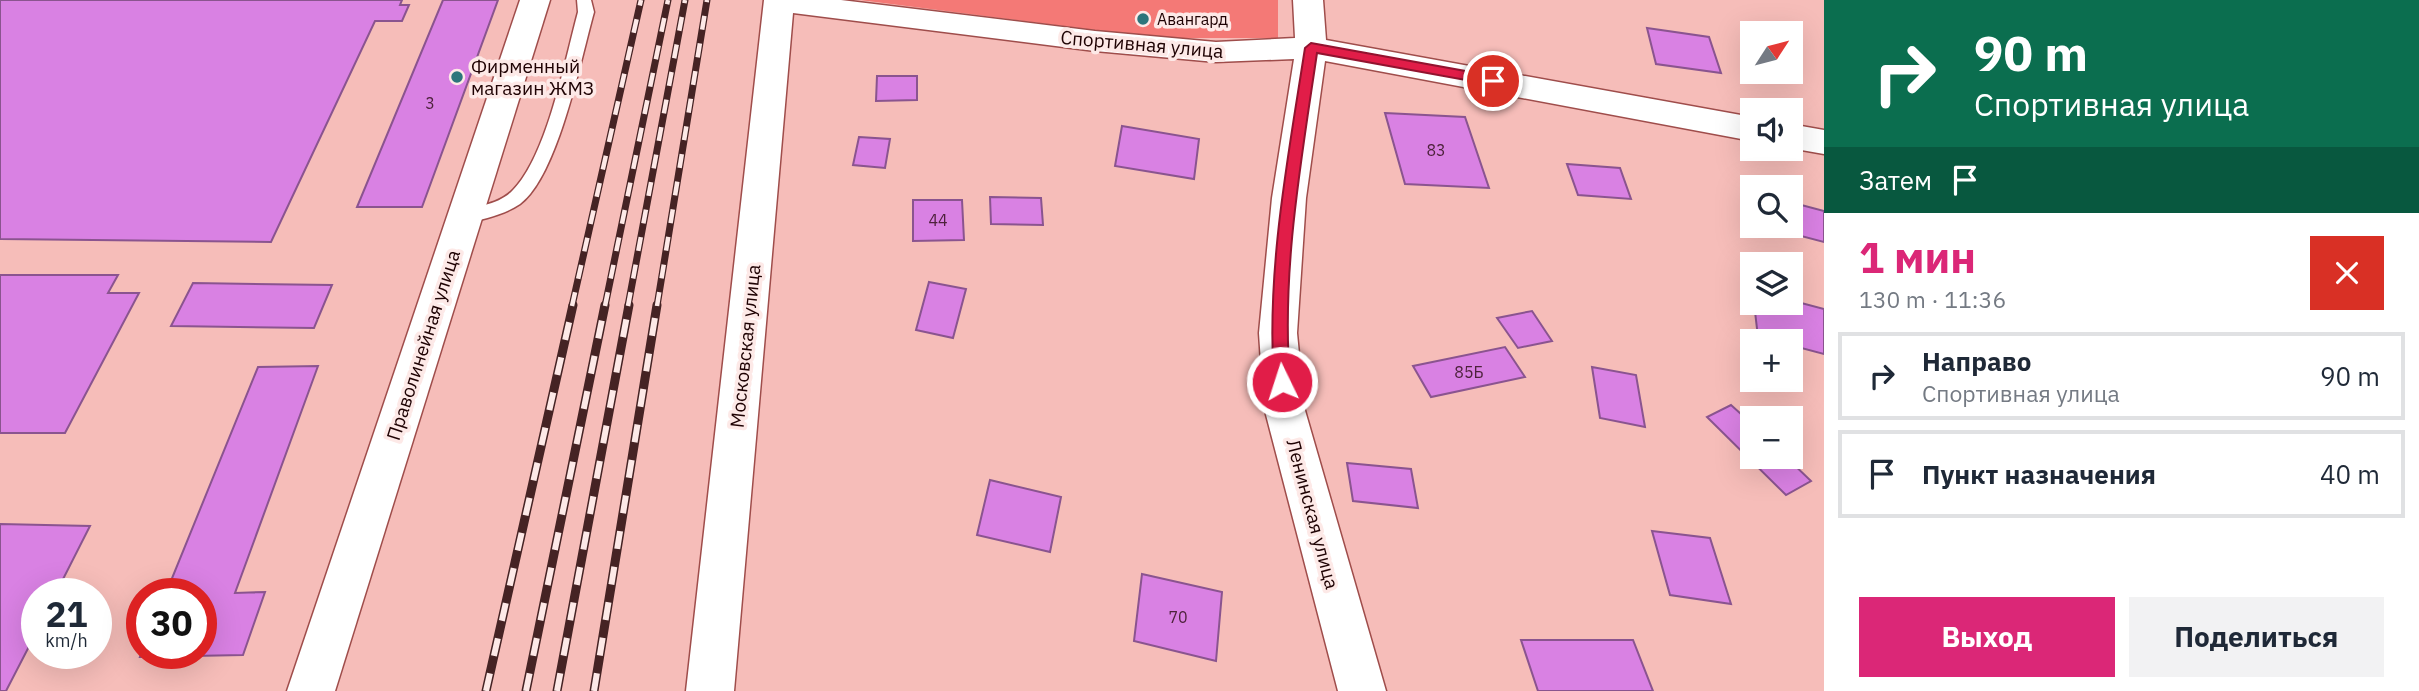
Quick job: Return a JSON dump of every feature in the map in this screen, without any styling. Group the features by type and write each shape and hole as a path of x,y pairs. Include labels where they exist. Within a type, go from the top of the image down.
{"street":[{"name":"Праволинейная улица","path":"312,691 535,0"},
{"name":"Ленинская улица","path":"1308,0 1311,48 1289,198 1278,333 1284,407 1362,691"},
{"name":"Спортивная улица","path":"779,1 1095,41 1216,52 1311,48 1740,127"},
{"name":"Московская улица","path":"710,691 779,1"},
{"path":"1803,138 1824,142"}],"lane":[{"path":"464,217 503,206 520,195 529,182 547,145 586,12 584,0"}],"shaded area":[{"name":"Авангард","path":"860,0 1278,0 1278,38 1158,38"}],"building":[{"path":"0,0 402,0 400,5 409,5 402,21 375,21 271,242 0,239"},
{"path":"443,0 498,0 422,207 357,207"},
{"path":"1647,28 1709,37 1721,73 1656,64"},
{"path":"877,76 917,76 917,100 876,101"},
{"path":"1385,113 1465,117 1489,188 1405,184"},
{"path":"1122,126 1199,139 1194,179 1115,166"},
{"path":"859,137 890,139 885,168 853,165"},
{"path":"1567,164 1620,168 1631,199 1578,195"},
{"path":"990,197 1041,198 1043,225 991,224"},
{"path":"913,200 962,200 964,240 913,241"},
{"path":"1803,205 1824,211 1824,242 1803,236"},
{"path":"0,275 118,275 108,293 139,293 65,433 0,433"},
{"path":"929,282 966,289 953,338 916,330"},
{"path":"193,283 332,285 314,328 171,326"},
{"path":"1803,303 1824,309 1824,354 1803,348 1803,329 1757,329 1755,315 1803,315"},
{"path":"1532,311 1552,341 1518,348 1497,318"},
{"path":"1505,347 1525,377 1431,397 1413,366"},
{"path":"318,366 235,593 265,592 243,655 217,656 217,578 172,578 258,367"},
{"path":"1592,367 1636,375 1645,427 1600,418"},
{"path":"1731,405 1740,413 1740,450 1707,417"},
{"path":"1347,463 1411,469 1418,508 1353,501"},
{"path":"1760,469 1798,469 1811,481 1786,495"},
{"path":"990,480 1061,497 1050,552 977,535"},
{"path":"0,524 90,526 64,578 21,578 21,662 6,691 0,691"},
{"path":"1652,531 1710,538 1731,604 1670,595"},
{"path":"1142,574 1222,592 1216,661 1134,641"},
{"path":"1521,640 1633,640 1653,691 1538,691"}],"railway":[{"path":"572,306 641,0"},
{"path":"605,306 668,0"},
{"path":"628,306 685,0"},
{"path":"657,306 707,0"},
{"path":"486,691 573,305"},
{"path":"526,691 605,305"},
{"path":"557,691 629,305"},
{"path":"594,691 657,305"}],"place":[{"name":"Авангард","path":"1143,19"},
{"name":"Фирменный магазин ЖМЗ","path":"457,77"}],"route":[{"path":"1282,382 1278,333 1289,198 1311,48 1493,81"}]}
